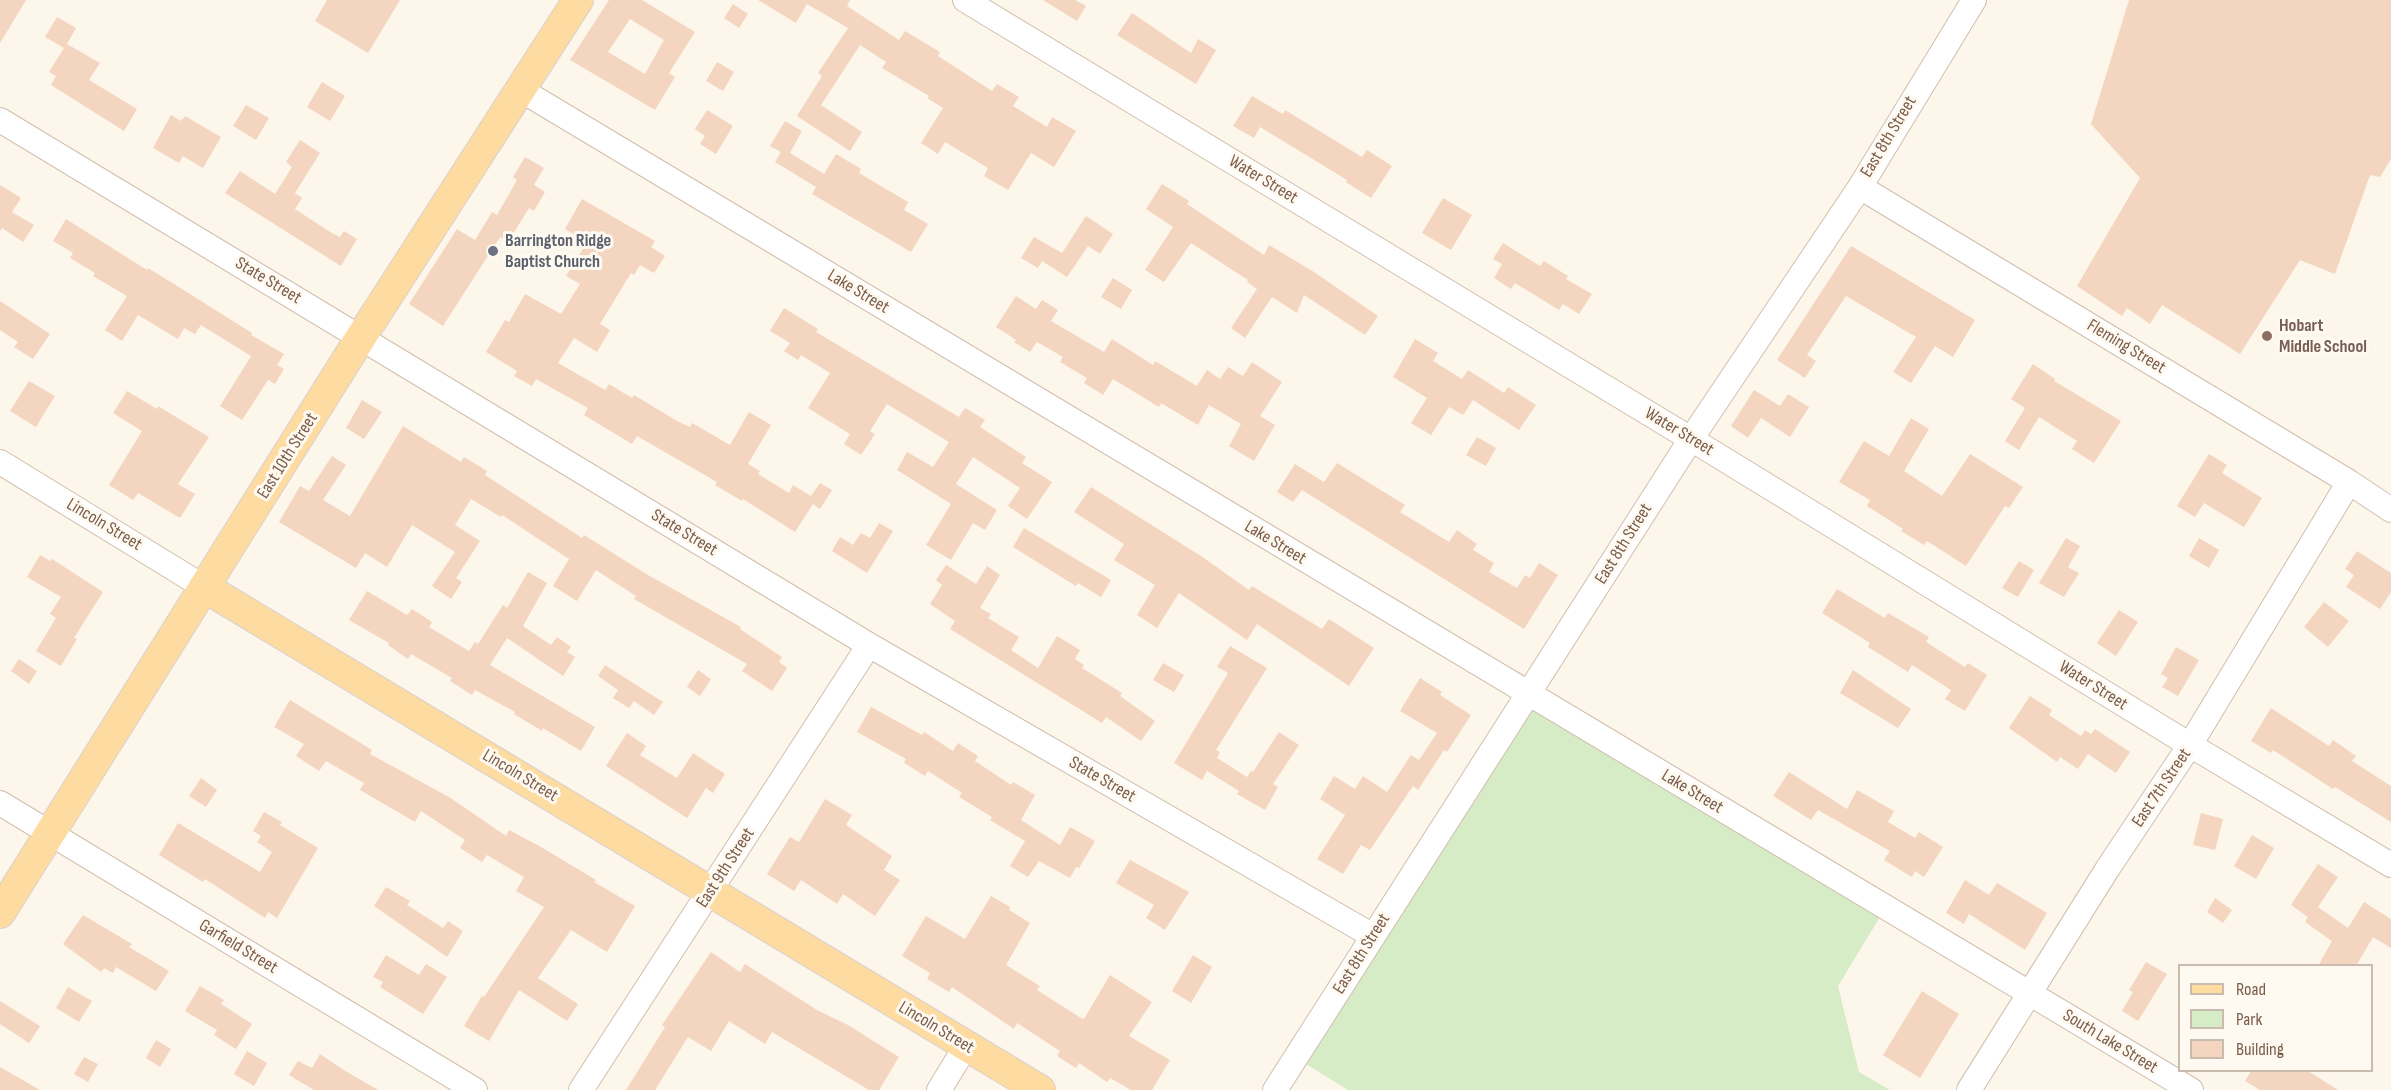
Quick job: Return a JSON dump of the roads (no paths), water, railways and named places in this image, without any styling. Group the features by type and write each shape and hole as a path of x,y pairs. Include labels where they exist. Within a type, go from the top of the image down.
{"main road":[{"name":"East 10th Street","path":"0,913 362,337 578,0"},
{"name":"Lincoln Street","path":"204,587 1040,1090"}],"street":[{"name":"Water Street","path":"965,0 1691,439 2190,746 2391,865"},
{"name":"East 8th Street","path":"1275,1090 1691,439 1860,187 1974,0"},
{"name":"Lake Street","path":"521,90 2029,994"},
{"name":"State Street","path":"0,120 869,645 1373,936"},
{"name":"Fleming Street","path":"1860,187 2349,482 2391,510"},
{"name":"Lincoln Street","path":"0,462 204,587"},
{"name":"East 7th Street","path":"1970,1090 2108,868 2190,746 2349,482"},
{"name":"East 9th Street","path":"581,1090 869,645"},
{"name":"Garfield Street","path":"0,803 476,1090"},
{"name":"South Lake Street","path":"2029,994 2191,1090"},
{"path":"939,1090 966,1046"}],"place":[{"name":"Barrington Ridge Baptist Church","path":"493,251"},
{"name":"Hobart Middle School","path":"2267,336"}]}
